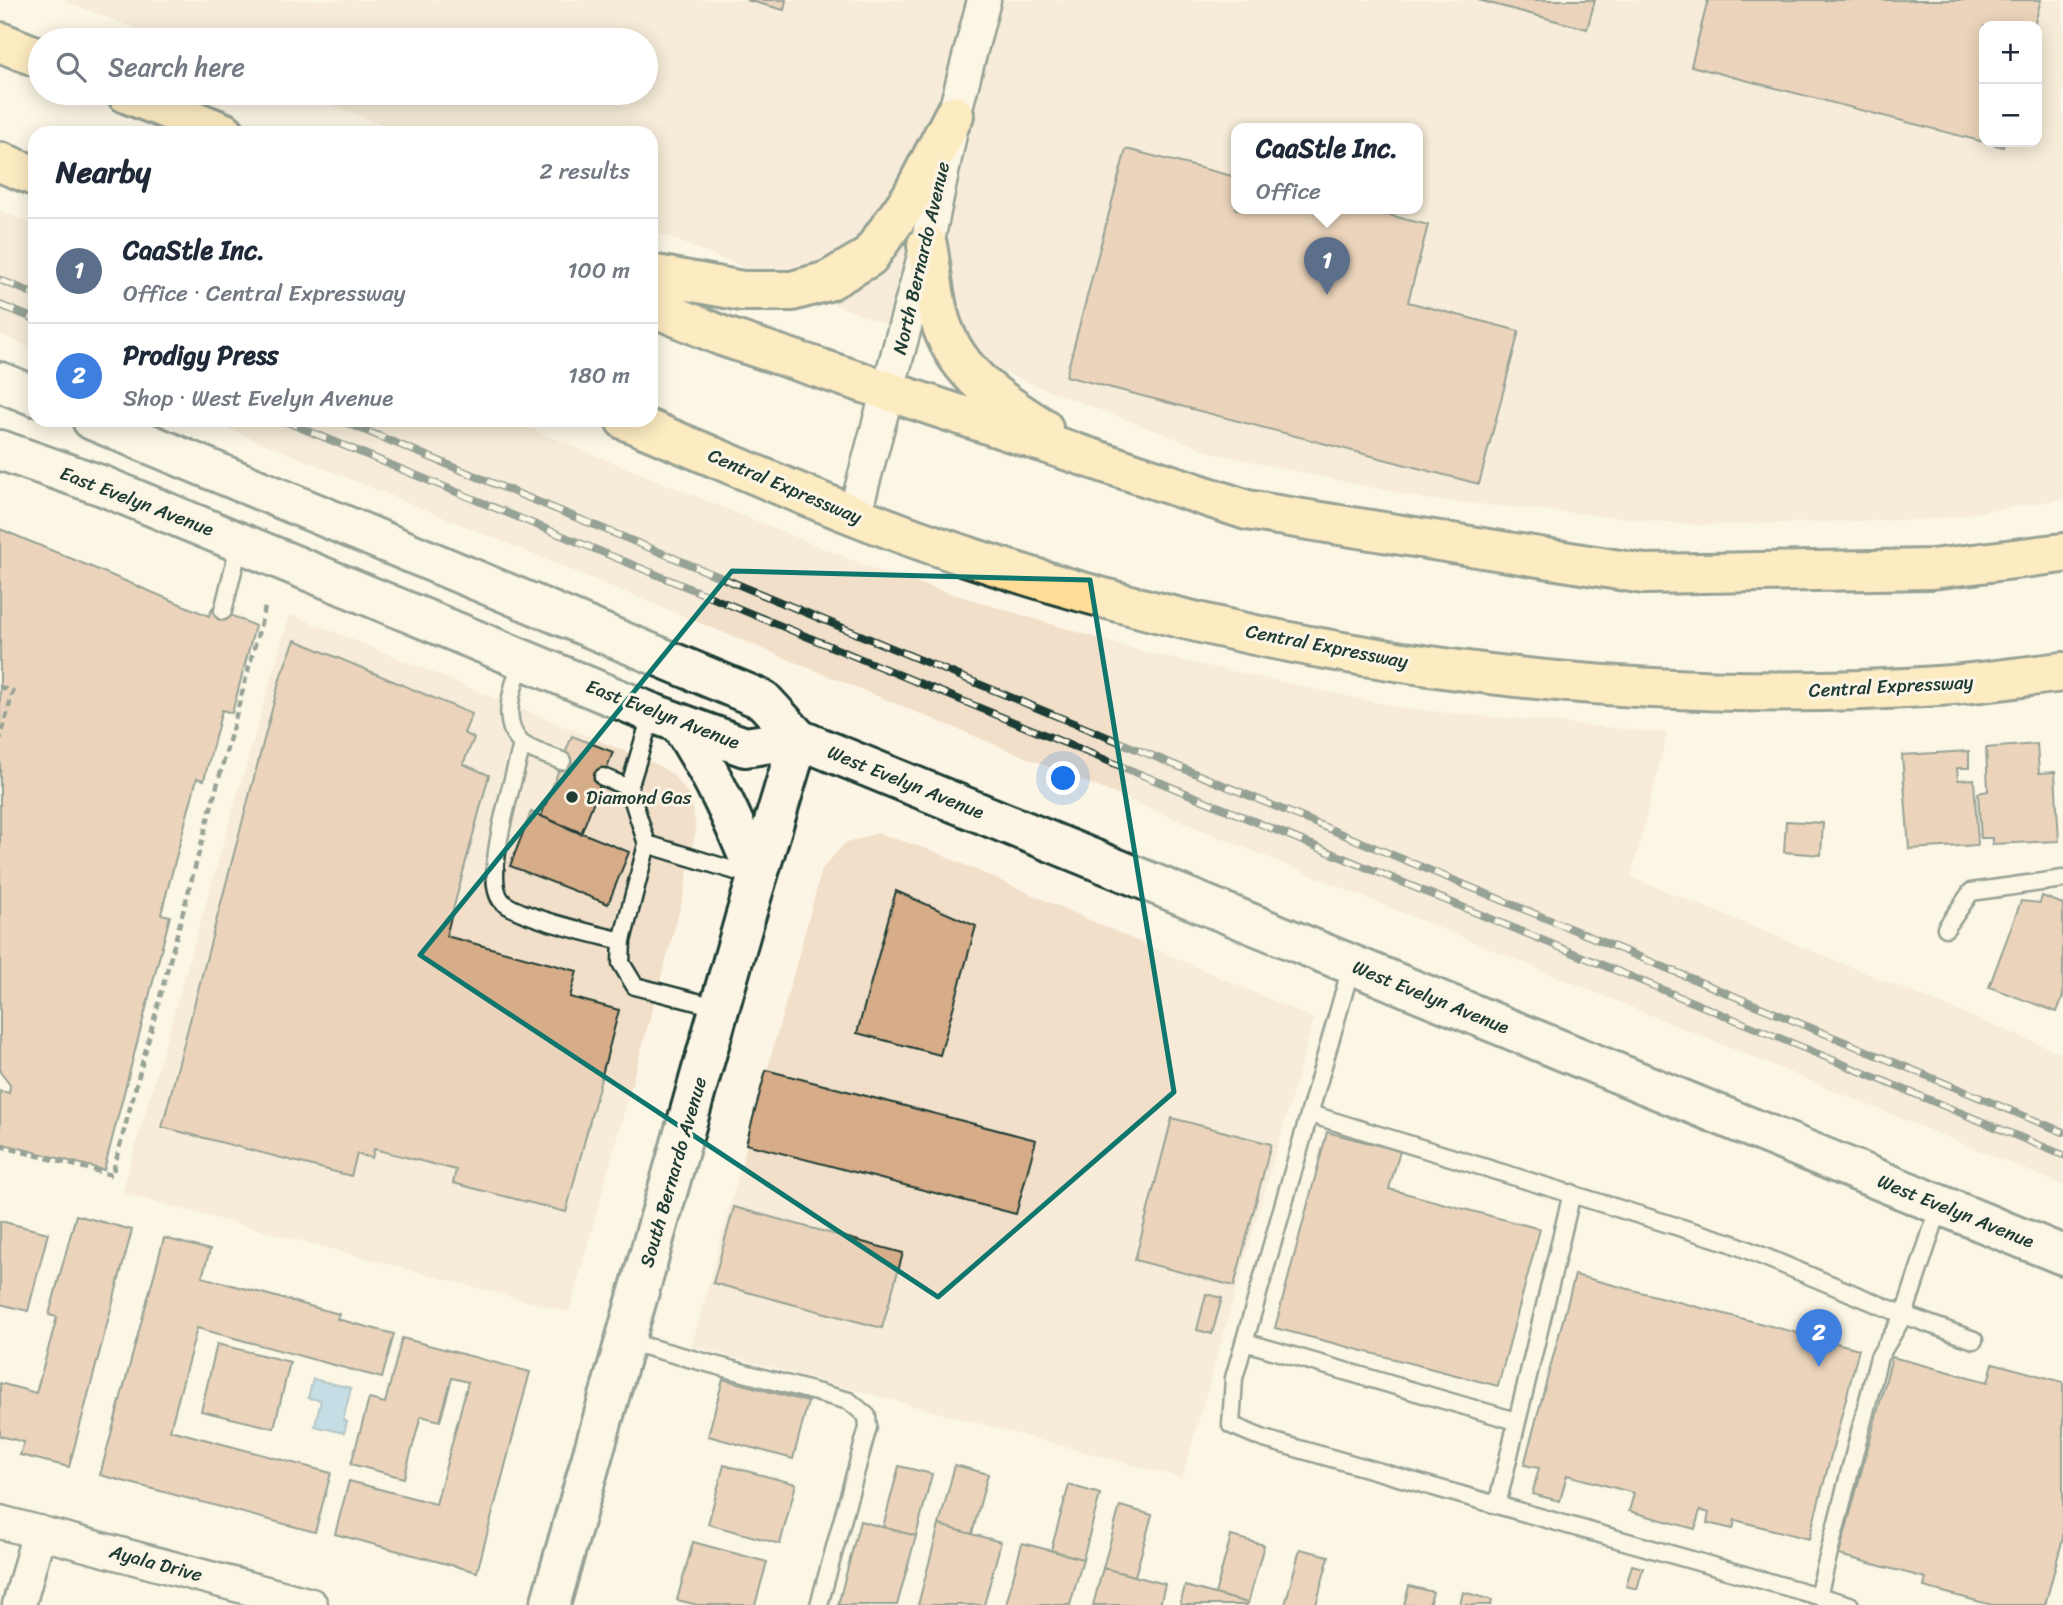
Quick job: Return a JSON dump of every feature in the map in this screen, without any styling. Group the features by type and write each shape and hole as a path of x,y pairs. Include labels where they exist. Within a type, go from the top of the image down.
{"highway":[{"path":"0,42 28,53"},
{"path":"156,105 208,126"},
{"path":"658,275 742,291 792,291 828,281 869,257 912,196 954,115"},
{"path":"0,162 28,174"},
{"path":"927,245 942,326 968,372 1002,402 1043,428 1156,481"},
{"path":"658,309 722,336 1247,510 1644,574 1932,569 2063,553"},
{"name":"Central Expressway","path":"642,427 854,516 963,555 1168,614 1291,642 1415,663 1650,687 1806,690 1953,685 2063,672"}],"main road":[{"path":"0,382 28,393"},
{"path":"109,427 763,700 799,739"},
{"name":"East Evelyn Avenue","path":"0,450 103,486 666,718 744,747 799,739"},
{"path":"666,718 705,762 735,821 757,878"},
{"name":"South Bernardo Avenue","path":"550,1605 799,739"},
{"name":"West Evelyn Avenue","path":"799,739 2063,1255"}],"street":[{"name":"North Bernardo Avenue","path":"854,516 927,245 954,115 984,0"},
{"name":"Ayala Drive","path":"0,1522 311,1605"},
{"path":"19,1605 39,1532"}],"lane":[{"path":"222,611 240,542"},
{"path":"522,658 508,716 512,730 523,744 562,761"},
{"path":"666,718 629,789 647,844 622,941 621,962 635,986 720,1008"},
{"path":"523,744 496,855 493,876 496,892 502,902 520,912 622,941"},
{"path":"603,777 629,789"},
{"path":"647,844 757,878"},
{"path":"1946,928 1971,892 2063,879"},
{"path":"1352,964 1234,1378 1231,1425 1264,1438 1850,1605"},
{"path":"1310,1114 1731,1242 1904,1315 1974,1340"},
{"path":"1497,1505 1572,1194"},
{"path":"1818,1596 1879,1357 1904,1315 1940,1205"},
{"path":"625,1341 849,1401 867,1416 868,1427 819,1605"},
{"path":"1245,1342 1516,1421"}],"path":[{"path":"0,1146 112,1175 266,604"},
{"path":"0,687 13,691 0,740"}],"highlighted area":[{"path":"732,571 1090,580 1174,1092 938,1297 420,955"}],"shaded area":[{"path":"63,0 2063,0 2063,499 1935,519 1699,525 1426,499 1217,454 1035,385 658,233 658,126 386,126 332,105 658,105 658,28 135,28"},
{"path":"0,211 28,222 28,346 0,334"},
{"path":"225,427 526,427 881,572 1143,652 1406,709 1667,733 1631,877 2063,1054 2063,1185"},
{"path":"290,614 656,764 672,774 691,797 696,829 683,898 569,1312 122,1193"},
{"path":"877,833 931,850 1314,1019 1182,1478 692,1346 822,869 844,844"}],"water":[{"path":"313,1379 351,1388 343,1420 347,1422 344,1433 315,1426 321,1400 308,1398"}],"building":[{"path":"746,0 786,0 784,10"},
{"path":"1478,0 1595,0 1587,29"},
{"path":"1708,0 2041,0 2035,21 1979,21 1979,141 1691,66"},
{"path":"1126,149 1231,176 1231,214 1385,214 1428,225 1408,302 1519,331 1479,484 1066,376"},
{"path":"0,529 209,616 213,607 255,626 232,713 222,710 204,780 197,778 161,914 170,916 104,1170 0,1143 0,1091 9,1093 10,1085 0,1072"},
{"path":"295,640 472,714 464,733 474,738 463,764 489,775 446,936 577,971 570,997 619,1010 566,1212 453,1183 456,1170 374,1149 372,1158 357,1154 351,1176 162,1127 281,675"},
{"name":"Diamond Gas","path":"572,736 613,752 581,834 541,816"},
{"path":"2037,744 2039,773 2055,772 2059,841 1992,844 1992,838 1981,838 1978,793 1988,791 1986,748"},
{"path":"1969,751 1969,768 1957,768 1958,780 1974,779 1978,845 1909,849 1902,755"},
{"path":"531,812 629,852 608,904 510,866"},
{"path":"1786,821 1823,823 1821,855 1784,852"},
{"path":"896,891 976,926 940,1055 857,1033"},
{"path":"2042,896 2063,904 2063,996 2057,1012 1989,987 2021,901 2040,903"},
{"path":"766,1070 1036,1140 1016,1214 746,1144"},
{"path":"1172,1118 1271,1144 1234,1286 1135,1260"},
{"path":"1327,1132 1400,1151 1389,1189 1540,1229 1498,1386 1275,1328"},
{"path":"734,1207 903,1253 882,1328 713,1283"},
{"path":"76,1215 132,1230 69,1467 20,1455 24,1442 0,1436 0,1383 36,1393 57,1317 49,1315"},
{"path":"0,1221 48,1233 28,1311 0,1304"},
{"path":"164,1238 210,1250 202,1277 339,1314 337,1319 394,1334 382,1378 197,1328 170,1430 331,1473 315,1532 100,1475"},
{"path":"1575,1275 1859,1349 1809,1539 1735,1520 1733,1529 1707,1523 1709,1513 1700,1510 1695,1529 1629,1511 1634,1493 1567,1475 1560,1501 1532,1494 1539,1468 1524,1465"},
{"path":"1206,1294 1222,1298 1212,1334 1197,1330"},
{"path":"402,1338 530,1372 477,1572 335,1534 349,1481 436,1504 468,1382 452,1378 440,1421 421,1416 404,1478 351,1464 369,1399 385,1403"},
{"path":"217,1344 290,1362 274,1428 201,1411"},
{"path":"1892,1357 1988,1382 1993,1363 2063,1382 2063,1538 2045,1605 1992,1605 1924,1587 1926,1578 1839,1555"},
{"path":"723,1379 808,1402 793,1459 708,1436"},
{"path":"724,1465 796,1484 780,1544 708,1524"},
{"path":"955,1465 988,1474 972,1534 939,1525"},
{"path":"899,1466 932,1474 916,1536 883,1527"},
{"path":"1069,1485 1100,1494 1083,1559 1051,1550"},
{"path":"1120,1506 1152,1515 1135,1576 1103,1568"},
{"path":"860,1521 916,1536 897,1605 838,1605"},
{"path":"939,1525 1001,1542 984,1605 918,1605"},
{"path":"1231,1536 1264,1545 1248,1603 1215,1594"},
{"path":"693,1542 767,1562 755,1605 698,1605 677,1600"},
{"path":"1022,1543 1083,1559 1070,1605 1006,1605"},
{"path":"1300,1549 1329,1556 1316,1605 1285,1605"},
{"path":"1632,1565 1643,1568 1637,1589 1626,1586"},
{"path":"1103,1568 1165,1584 1160,1605 1093,1605"},
{"path":"1185,1586 1248,1603 1180,1605"},
{"path":"1409,1586 1433,1592 1429,1605 1404,1605"},
{"path":"1463,1592 1492,1600 1491,1605 1460,1605"}],"railway":[{"path":"0,280 28,291"},
{"path":"0,305 28,316"},
{"path":"299,427 2063,1155"},
{"path":"357,427 2063,1132"}],"place":[{"name":"CaaStle Inc.","path":"1327,295"},
{"name":"Diamond Gas","path":"572,797"},
{"name":"Prodigy Press","path":"1819,1367"}]}
